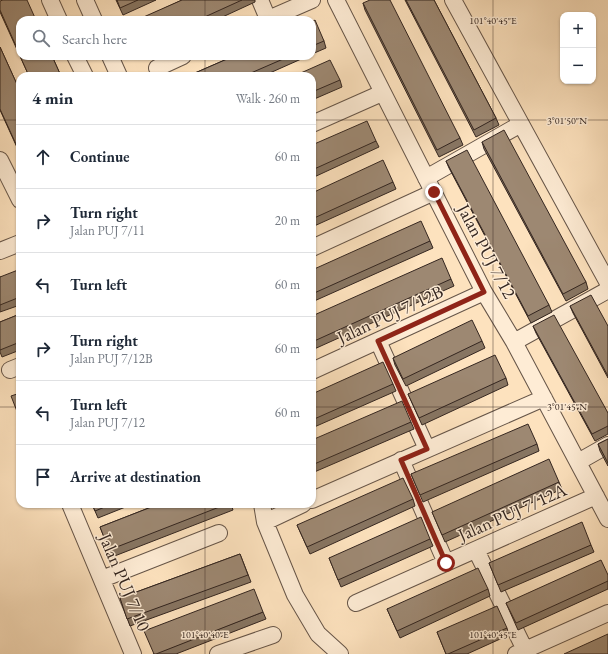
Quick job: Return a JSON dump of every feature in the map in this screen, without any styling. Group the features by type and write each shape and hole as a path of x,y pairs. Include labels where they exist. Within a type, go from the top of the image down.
{"street":[{"path":"50,0 57,16"},
{"path":"85,0 92,16"},
{"path":"260,0 266,16"},
{"path":"276,16 312,0"},
{"name":"Jalan PUJ 7/12","path":"336,0 484,292 514,342 608,519"},
{"path":"453,0 608,283"},
{"path":"78,60 83,72"},
{"path":"112,60 117,72"},
{"path":"157,68 174,60"},
{"path":"316,122 382,93"},
{"path":"426,178 521,124"},
{"path":"0,160 16,183"},
{"path":"316,246 434,192"},
{"path":"0,251 16,245"},
{"path":"514,342 608,290"},
{"name":"Jalan PUJ 7/12B","path":"316,369 484,292"},
{"path":"378,341 427,449"},
{"path":"316,498 544,398"},
{"path":"578,462 608,445"},
{"path":"401,460 446,563"},
{"name":"Jalan PUJ 7/12A","path":"356,604 596,496"},
{"name":"Jalan PUJ 7/10","path":"72,508 134,654"},
{"path":"263,508 265,522 295,595 318,634 340,654"},
{"path":"265,522 295,508"},
{"path":"102,579 219,534"},
{"path":"476,550 520,652 608,613"},
{"path":"218,654 273,635"}],"building":[{"path":"27,0 34,16 16,16 16,46 0,10 0,1"},
{"path":"117,0 138,0 120,8"},
{"path":"182,0 242,0 207,16 146,16"},
{"path":"370,0 390,0 460,138 437,150 363,3"},
{"path":"406,0 434,0 496,118 474,130"},
{"path":"316,22 324,41 316,44"},
{"path":"0,47 16,82 16,144 0,109"},
{"path":"22,60 54,60 59,72 27,72"},
{"path":"225,60 281,60 253,72 197,72"},
{"path":"330,60 340,80 316,90 316,72 303,72"},
{"path":"367,121 376,141 316,168 316,143"},
{"path":"504,130 586,282 563,294 482,142"},
{"path":"467,150 549,305 528,316 446,161"},
{"path":"383,160 393,182 316,217 316,191"},
{"path":"421,221 430,241 316,292 316,268"},
{"path":"442,258 451,279 316,340 316,314"},
{"path":"16,271 16,299 0,305 0,277"},
{"path":"591,295 608,326 608,376 570,306"},
{"path":"554,315 608,413 608,426 592,434 533,326"},
{"path":"16,316 16,344 0,350 0,322"},
{"path":"472,320 482,341 403,379 393,358"},
{"path":"495,355 506,378 419,418 408,394"},
{"path":"383,362 393,384 316,418 316,392"},
{"path":"16,394 16,409 11,396"},
{"path":"402,401 411,422 316,463 316,438"},
{"path":"528,424 537,444 420,495 411,474"},
{"path":"608,439 608,463 598,444"},
{"path":"549,459 559,482 442,535 432,512"},
{"path":"403,478 413,499 307,547 297,525"},
{"path":"94,508 102,508 95,511"},
{"path":"149,508 217,508 109,550 100,527"},
{"path":"421,517 430,539 338,580 329,558"},
{"path":"582,522 591,545 498,585 489,563"},
{"path":"240,554 248,575 127,619 120,598"},
{"path":"601,560 608,575 608,581 516,623 506,603"},
{"path":"478,568 488,589 397,631 387,609"},
{"path":"254,589 263,612 154,654 144,631"},
{"path":"497,606 507,628 446,654 437,632"},
{"path":"608,634 608,654 564,654"}],"route":[{"path":"434,192 484,292 378,341 427,449 401,460 446,563"}]}
